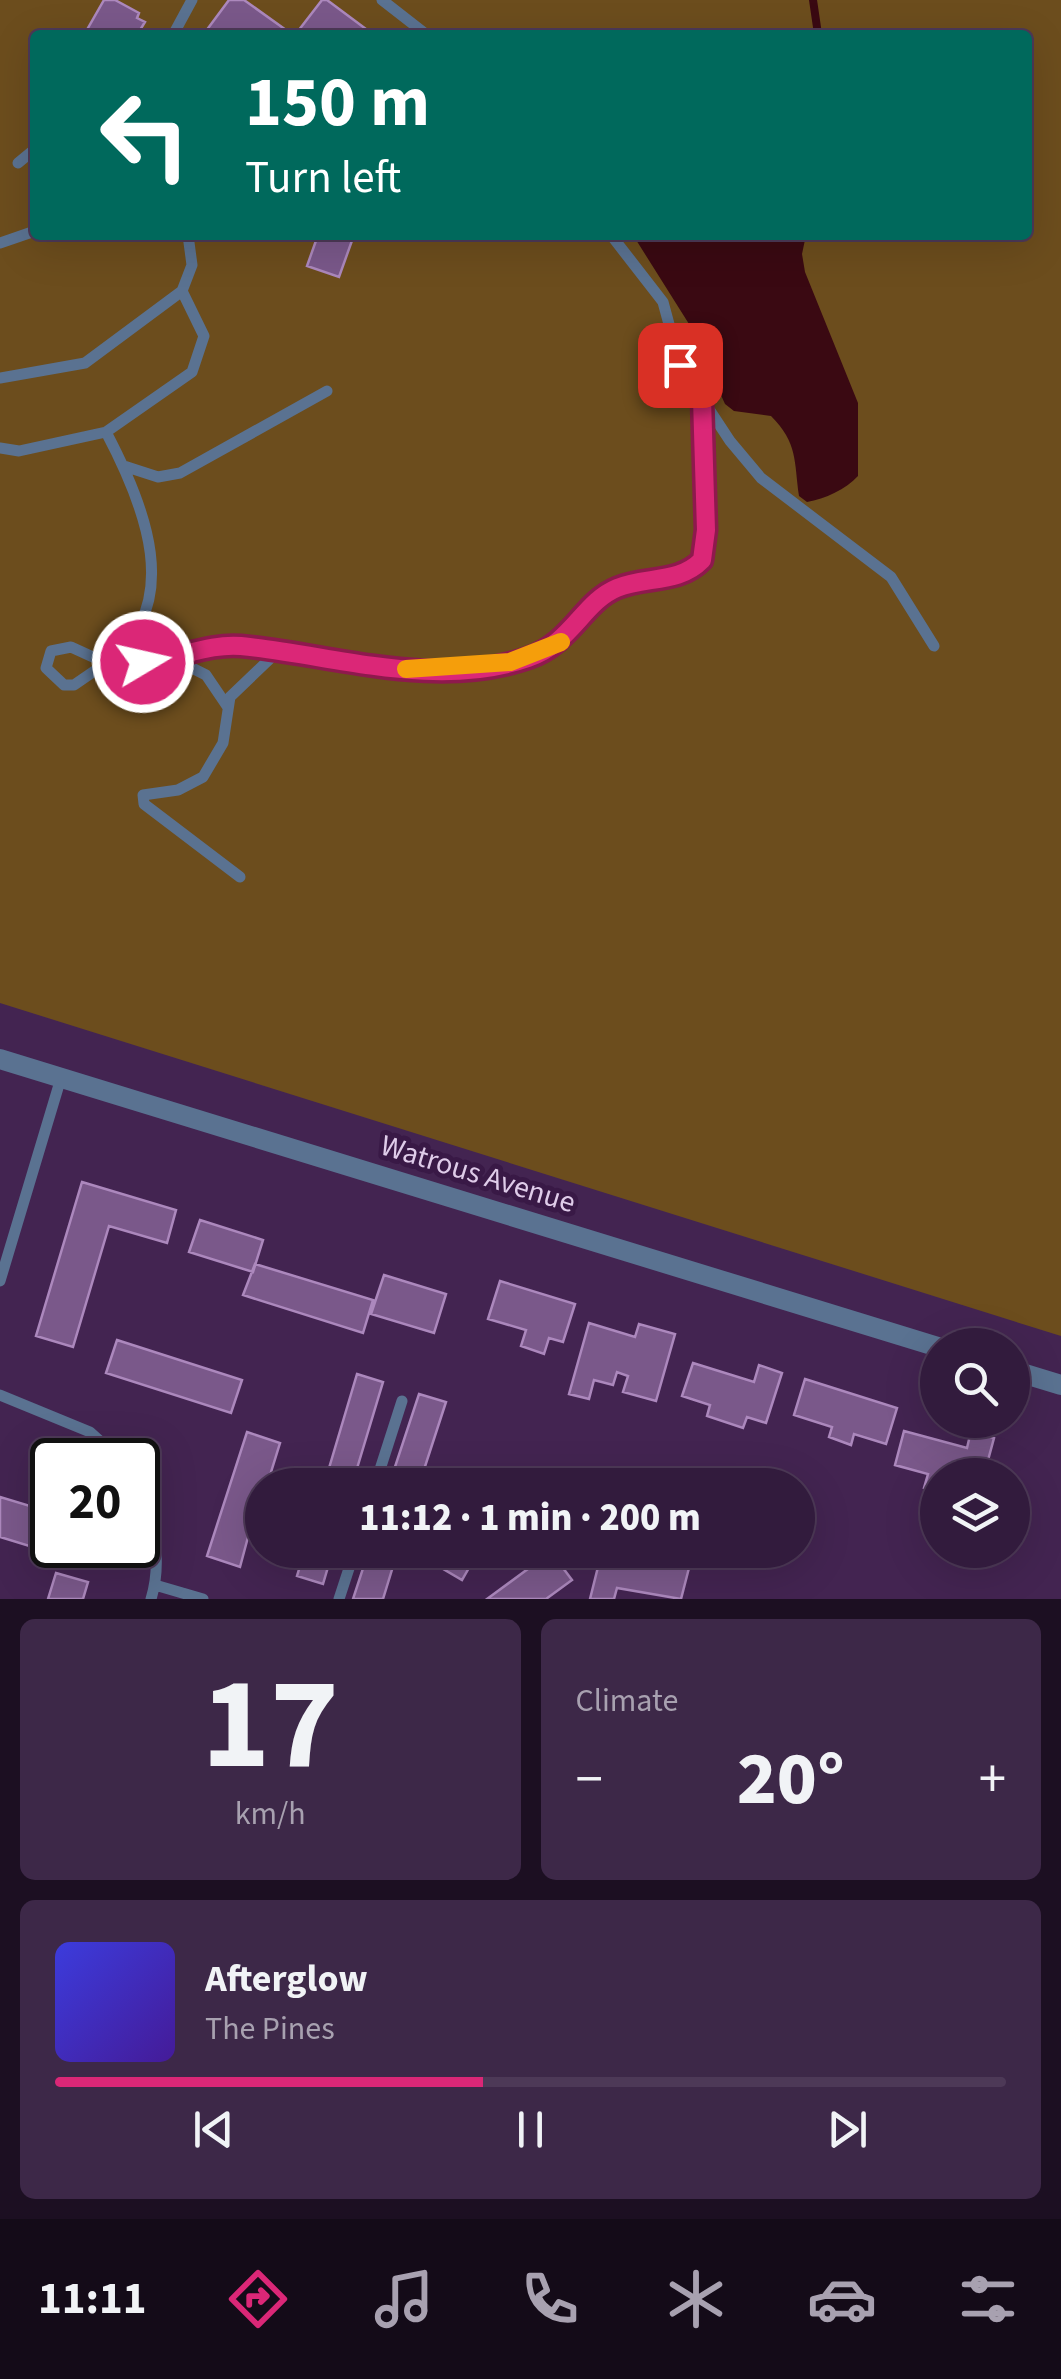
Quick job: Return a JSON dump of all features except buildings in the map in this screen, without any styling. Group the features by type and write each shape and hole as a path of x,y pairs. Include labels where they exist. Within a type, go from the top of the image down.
{"street":[{"name":"Watrous Avenue","path":"0,1059 920,1341"},
{"path":"1030,1376 1061,1385"}],"lane":[{"path":"176,30 192,0"},
{"path":"382,0 421,30"},
{"path":"18,164 30,153"},
{"path":"0,243 30,233"},
{"path":"0,378 85,363 182,291 192,264 189,240"},
{"path":"615,240 663,302 680,365 761,478 891,577 934,646"},
{"path":"0,448 19,452 106,432 192,372 204,336 182,291"},
{"path":"124,466 158,478 180,473 327,391"},
{"path":"106,432 124,466 146,527 152,578 138,633 127,648 106,663 74,685 64,685 46,668 51,651 61,646 85,650 106,663 172,659 226,646 400,669 475,668 523,660 561,642 614,588 694,568 705,547 702,399"},
{"path":"240,876 144,804 143,795 178,790 203,777 223,743 227,706 243,682 278,652"},
{"path":"172,659 206,675 227,706"},
{"path":"0,1282 61,1078"},
{"path":"0,1395 97,1438"},
{"path":"380,1468 402,1401"},
{"path":"151,1599 155,1568"},
{"path":"340,1599 349,1568"},
{"path":"155,1585 203,1599"}],"shaded area":[{"path":"0,0 1061,0 1061,1336 0,1003"},
{"path":"636,240 805,240 805,272 858,403 858,476 835,493 814,501 807,502 799,496 793,453 786,435 771,416 734,411 725,404 689,324"}],"waterway":[{"path":"813,0 817,30"}],"slow traffic":[{"path":"406,669 475,668 523,660 561,642"}],"route":[{"path":"143,662 240,646 400,669 475,668 523,660 551,649 614,588 676,576 702,560 706,530 702,399 680,365"}]}
